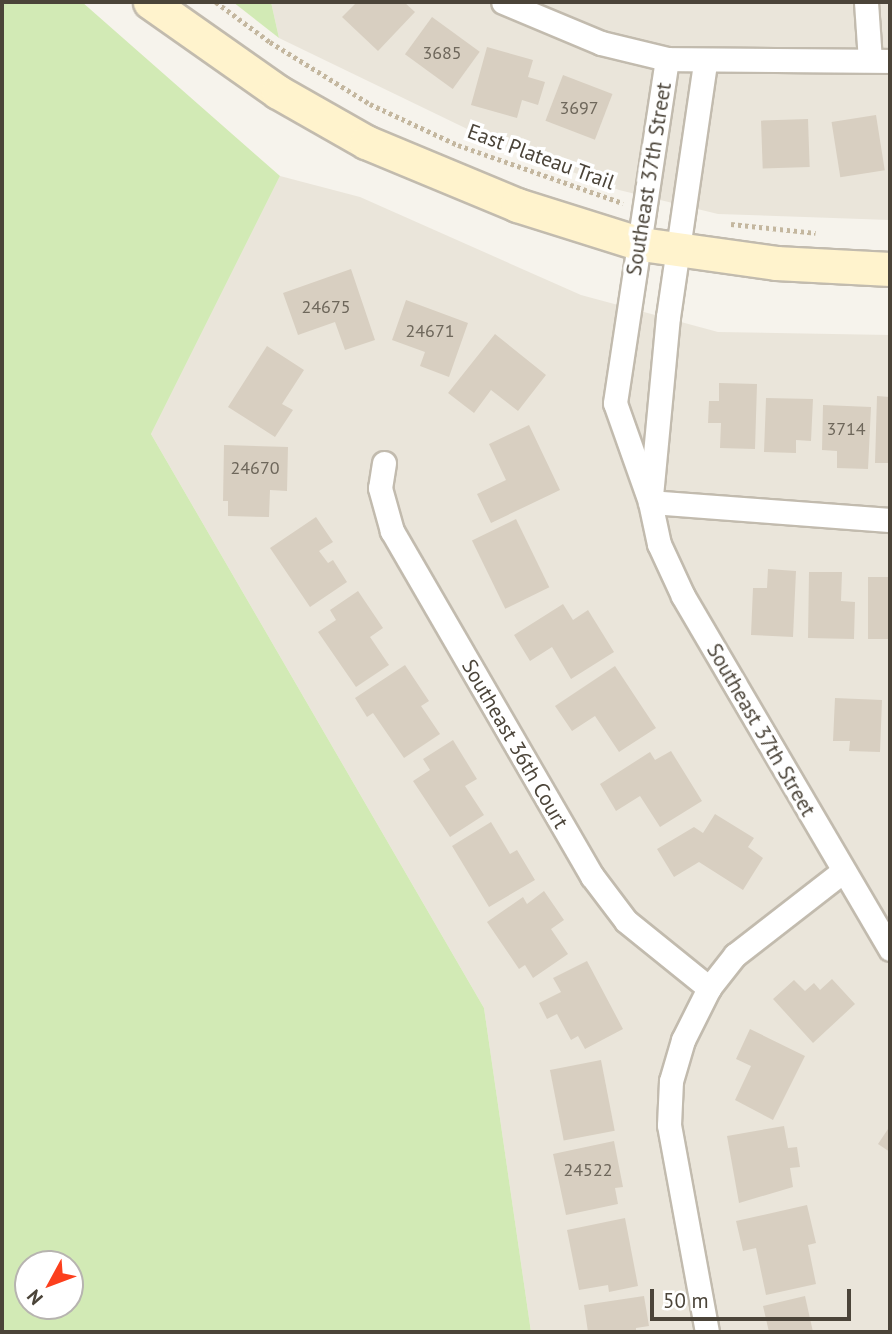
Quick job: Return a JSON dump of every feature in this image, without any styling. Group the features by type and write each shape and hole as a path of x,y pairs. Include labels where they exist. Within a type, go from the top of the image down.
{"street":[{"path":"150,2 278,92 366,142 443,178 641,244 682,235 776,263 890,269"},
{"path":"503,2 601,43 667,59 705,62 880,60 866,2"},
{"name":"Southeast 37th Street","path":"667,59 641,244 626,312 615,403 650,502 659,544 683,596 842,872 890,949"},
{"name":"Southeast 37th Street","path":"650,502 705,62"},
{"name":"Southeast 36th Court","path":"384,464 380,488 392,531 592,876 626,921 709,988"},
{"path":"650,502 890,520"},
{"path":"707,1332 669,1125 671,1081 680,1050 709,988 762,932 842,872"}],"path":[{"name":"East Plateau Trail","path":"216,2 270,42 370,103 458,145 646,211"},
{"path":"682,235 825,233"}],"shaded area":[{"path":"271,2 890,2 890,220 718,214 619,190 490,140 279,38"},
{"path":"280,176 360,197 581,295 718,332 890,335 890,1332 531,1332 484,1008 151,434"}],"green space":[{"path":"2,2 82,2 280,176 151,434 484,1008 531,1332 2,1332"},
{"path":"233,2 271,2 279,38"}],"building":[{"path":"357,2 404,2 415,12 378,51 342,17"},
{"path":"432,17 480,52 453,89 405,54"},
{"path":"487,47 533,60 528,77 545,82 538,105 522,100 517,118 471,105"},
{"path":"563,75 612,94 595,140 545,121"},
{"path":"876,115 885,170 840,177 832,122"},
{"path":"808,119 810,167 763,169 761,121"},
{"path":"351,269 375,340 345,350 335,322 298,335 283,293"},
{"path":"406,300 468,323 449,377 420,366 425,352 392,340"},
{"path":"495,334 546,375 518,411 491,390 474,413 448,393"},
{"path":"267,346 304,370 282,404 293,410 275,437 228,407"},
{"path":"719,383 757,384 755,449 720,448 721,423 708,423 709,401 719,401"},
{"path":"877,396 890,397 890,463 875,463"},
{"path":"766,398 813,399 811,441 796,440 796,453 764,452"},
{"path":"823,405 871,407 868,469 837,468 837,451 822,450"},
{"path":"529,425 560,490 491,523 477,494 506,480 489,444"},
{"path":"224,445 288,447 287,491 270,490 269,517 228,516 228,501 223,501"},
{"path":"316,517 333,542 319,551 328,563 333,560 347,582 310,607 270,548"},
{"path":"516,519 549,587 505,609 472,540"},
{"path":"768,569 796,571 793,637 751,635 753,588 767,588"},
{"path":"809,572 842,572 841,601 855,602 854,639 808,638"},
{"path":"868,577 890,577 890,639 868,639"},
{"path":"358,591 383,628 370,637 389,665 356,687 318,632 336,620 330,610"},
{"path":"563,604 573,620 588,610 614,652 571,679 552,647 530,661 514,635"},
{"path":"405,665 429,701 421,706 440,734 404,758 373,713 367,717 355,698"},
{"path":"615,666 656,728 619,752 595,716 572,731 555,706"},
{"path":"835,698 882,700 880,752 849,751 850,741 833,741"},
{"path":"453,740 477,779 465,786 484,815 450,837 413,781 430,770 423,759"},
{"path":"671,751 702,801 660,827 640,796 616,811 600,784 650,752 655,760"},
{"path":"715,814 754,838 748,847 763,858 743,890 699,862 674,877 657,849 694,827 703,833"},
{"path":"491,822 510,854 517,850 535,880 489,907 452,846"},
{"path":"544,891 564,920 551,929 568,954 533,978 525,965 519,969 487,922 523,897 527,904"},
{"path":"587,961 623,1029 585,1049 578,1036 571,1040 557,1014 547,1019 539,1003 561,992 553,978"},
{"path":"832,979 855,1004 813,1043 773,999 794,980 805,991 814,983 820,990"},
{"path":"750,1029 805,1056 773,1120 735,1100 751,1066 736,1059"},
{"path":"601,1060 615,1131 564,1141 550,1070"},
{"path":"784,1126 788,1148 797,1147 800,1167 790,1168 793,1187 739,1203 727,1136"},
{"path":"890,1126 890,1152 878,1144"},
{"path":"614,1141 623,1187 615,1188 618,1204 566,1215 553,1154"},
{"path":"807,1205 816,1243 808,1245 816,1284 766,1295 756,1248 743,1251 736,1221"},
{"path":"625,1218 638,1286 609,1292 608,1285 579,1290 567,1230"},
{"path":"644,1296 649,1326 636,1328 636,1332 588,1332 584,1305"},
{"path":"805,1296 813,1332 769,1332 763,1306"}]}
